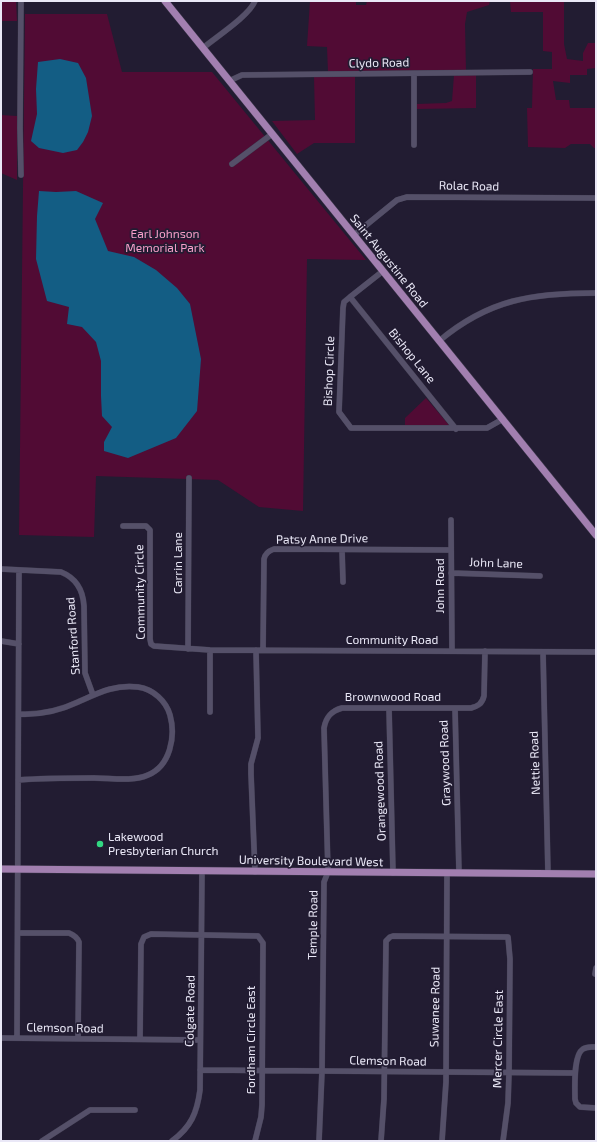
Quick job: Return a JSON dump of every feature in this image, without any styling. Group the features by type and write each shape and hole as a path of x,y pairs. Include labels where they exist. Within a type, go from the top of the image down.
{"main road":[{"name":"Saint Augustine Road","path":"165,1 596,534"},
{"name":"University Boulevard West","path":"1,869 596,874"}],"street":[{"path":"21,175 20,128 22,1"},
{"path":"203,48 252,7 255,1"},
{"name":"Clydo Road","path":"229,81 242,75 530,72"},
{"path":"414,74 414,145"},
{"path":"232,164 272,134"},
{"name":"Rolac Road","path":"354,235 394,203 407,197 596,198"},
{"name":"Bishop Circle","path":"383,271 344,302 338,412 351,428 487,428 503,419"},
{"path":"439,341 468,320 489,309 511,301 543,295 596,294"},
{"name":"Bishop Lane","path":"350,297 456,429"},
{"name":"Carrin Lane","path":"188,649 189,478"},
{"name":"John Road","path":"451,520 452,651"},
{"name":"Community Circle","path":"123,526 146,526 150,530 151,644 154,646 188,649"},
{"name":"Patsy Anne Drive","path":"263,650 264,559 265,555 270,550 451,550"},
{"path":"342,550 343,582"},
{"name":"Stanford Road","path":"1,569 61,572 69,576 77,583 83,596 84,606 85,674 93,695"},
{"path":"17,1038 19,570"},
{"name":"John Lane","path":"451,573 540,576"},
{"path":"1,641 19,644"},
{"name":"Community Road","path":"188,649 596,652"},
{"path":"210,650 210,712"},
{"path":"255,872 251,769 258,738 256,650"},
{"name":"Graywood Road","path":"459,873 455,708 477,706 483,701 484,651"},
{"name":"Nettie Road","path":"543,652 548,874"},
{"path":"18,780 54,778 141,778 155,772 168,755 170,749 172,723 168,709 162,700 155,694 139,687 121,687 104,690 77,703 56,710 34,714 19,714"},
{"name":"Brownwood Road","path":"332,712 342,708 455,708"},
{"name":"Orangewood Road","path":"389,708 393,873"},
{"name":"Temple Road","path":"319,1141 322,1071 324,882 328,872 324,728 325,721 332,712"},
{"name":"Colgate Road","path":"172,1141 192,1121 196,1113 200,1090 202,871"},
{"name":"Suwanee Road","path":"442,1141 446,1073 447,873"},
{"path":"18,933 69,933 77,938 79,942 78,1039"},
{"path":"140,1039 140,944 144,937 151,934 202,934"},
{"name":"Fordham Circle East","path":"202,934 255,936 261,939 263,943 262,1110 255,1141"},
{"path":"381,1141 383,1118 386,941 390,937 446,937"},
{"name":"Mercer Circle East","path":"446,937 508,937 510,959 509,1073 508,1103 504,1141"},
{"name":"Clemson Road","path":"1,1038 200,1040"},
{"path":"596,1047 587,1047 579,1052 575,1073 576,1103 583,1108 596,1108"},
{"name":"Clemson Road","path":"200,1070 575,1073"},
{"path":"42,1141 90,1110 135,1110"}],"green space":[{"path":"1,1 16,1 17,21 1,21"},
{"path":"310,1 356,1 356,5 366,5 367,1 490,1 489,5 467,12 465,24 466,71 328,72 327,47 307,46"},
{"path":"510,1 564,1 564,44 567,59 583,61 583,53 588,43 596,43 596,68 587,69 587,75 570,75 570,83 553,81 556,100 569,100 570,108 596,108 596,148 590,144 571,144 565,148 528,147 527,108 532,108 533,69 552,69 552,52 543,51 543,12 511,12"},
{"name":"Earl Johnson Memorial Park","path":"25,14 107,14 122,72 212,72 366,260 307,259 303,511 259,507 218,480 96,476 94,537 19,535"},
{"path":"454,75 476,75 476,108 417,109 417,104 446,103 452,101"},
{"path":"314,77 355,77 355,143 314,143 297,154 272,121 315,120"},
{"path":"1,115 17,116 17,180 1,173"},
{"path":"426,398 449,425 405,425 405,418"}],"water":[{"path":"60,59 78,63 86,78 92,116 88,132 77,150 63,153 39,148 31,141 37,114 36,89 38,62"},
{"path":"39,191 76,191 103,203 95,219 108,251 134,257 156,270 177,288 190,304 201,359 197,411 176,438 128,458 104,451 104,442 112,427 102,416 101,361 96,342 82,327 67,324 69,307 47,301 36,259"}],"place":[{"name":"Lakewood Presbyterian Church","path":"100,844"}]}
